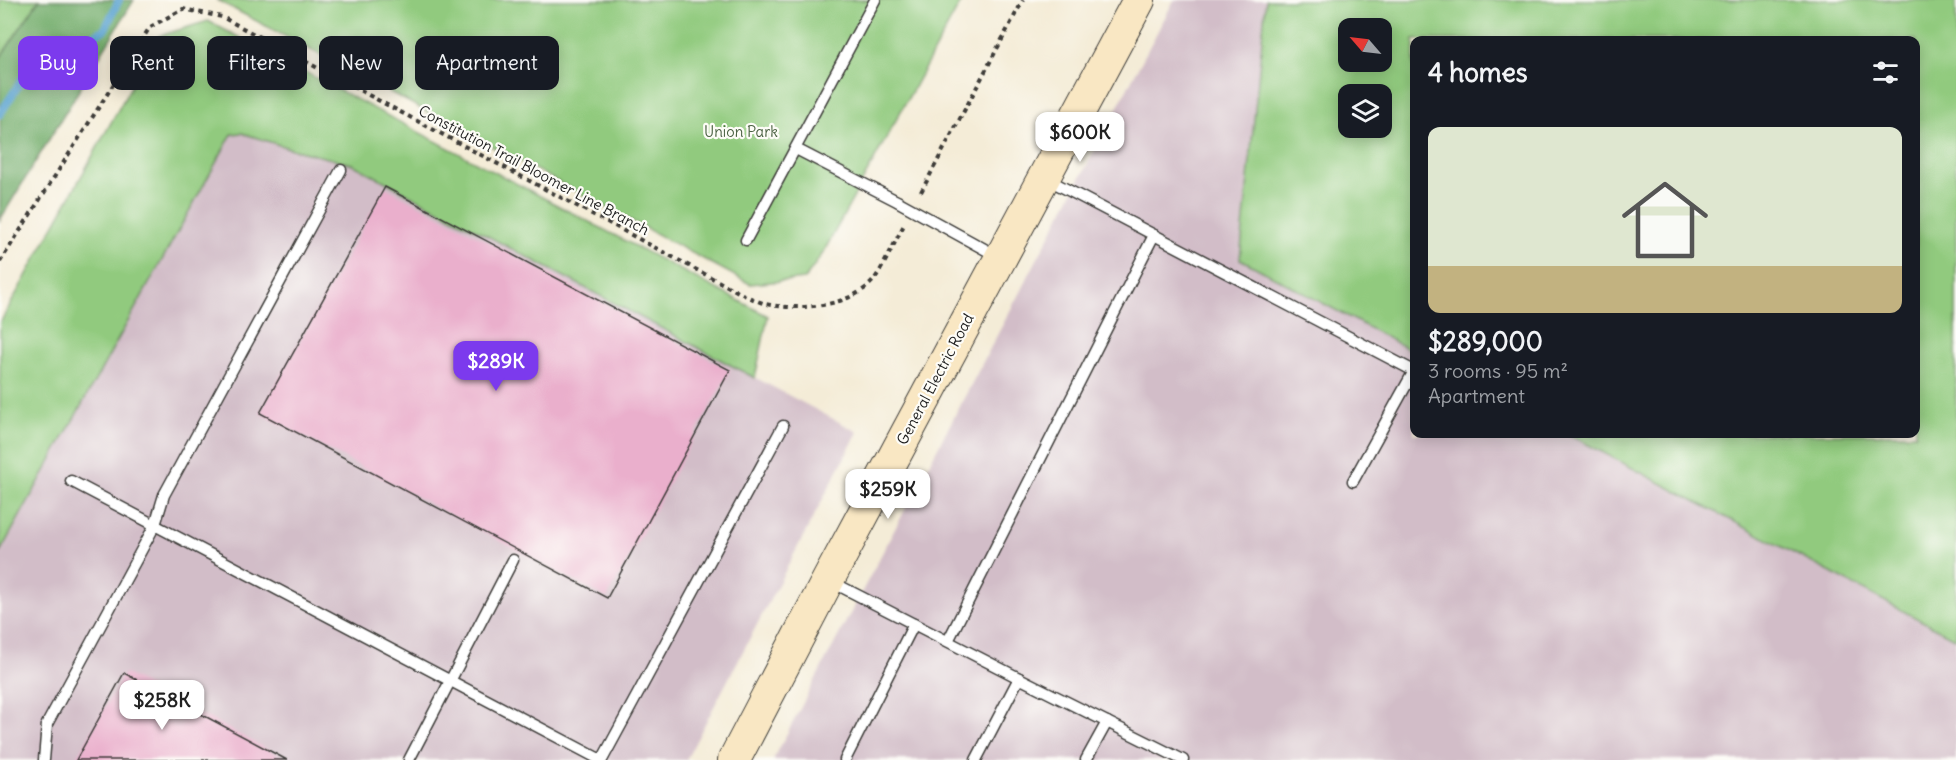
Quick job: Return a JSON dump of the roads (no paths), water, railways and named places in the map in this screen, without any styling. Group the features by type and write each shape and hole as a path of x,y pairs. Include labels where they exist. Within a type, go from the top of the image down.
{"main road":[{"name":"General Electric Road","path":"734,760 1138,0"}],"lane":[{"path":"746,240 876,0"},
{"path":"796,149 1000,258"},
{"path":"44,760 47,724 155,525 164,495 341,170"},
{"path":"1044,177 1410,369"},
{"path":"948,641 1154,235"},
{"path":"1353,481 1410,378"},
{"path":"71,481 601,760 783,426"},
{"path":"409,760 513,560"},
{"path":"828,580 1182,760"},
{"path":"844,760 914,624"},
{"path":"976,760 1019,678"},
{"path":"1086,760 1107,722"}],"waterway":[{"path":"0,114 23,78 105,29 119,0"}],"park label":[{"name":"Union Park","path":"741,131"}]}
